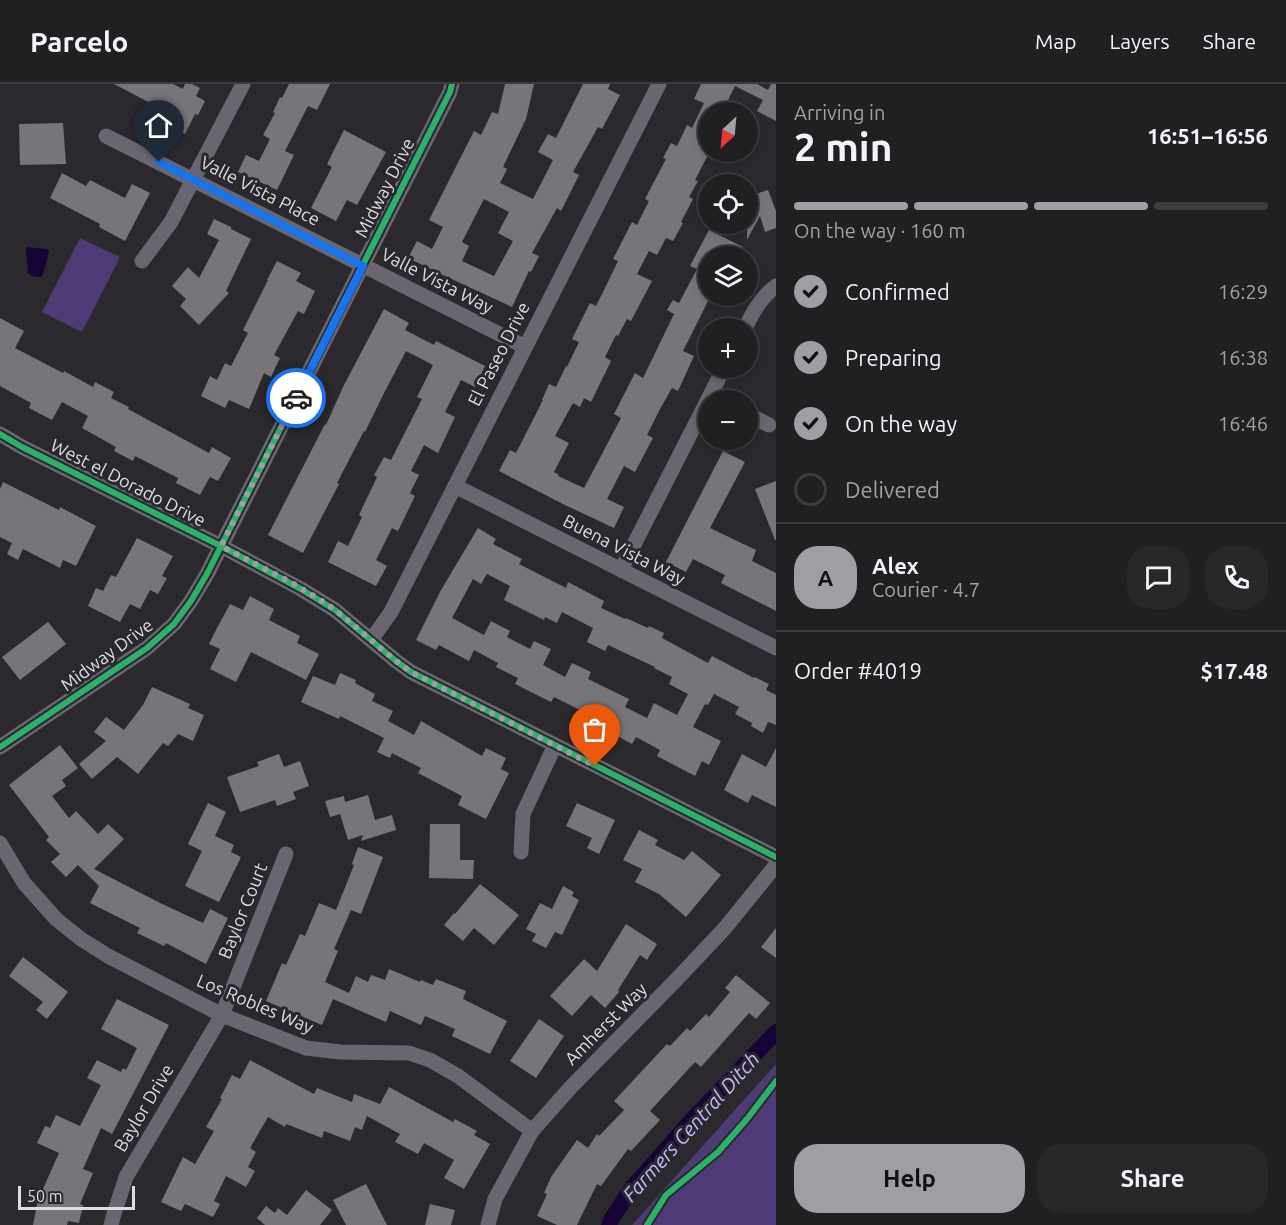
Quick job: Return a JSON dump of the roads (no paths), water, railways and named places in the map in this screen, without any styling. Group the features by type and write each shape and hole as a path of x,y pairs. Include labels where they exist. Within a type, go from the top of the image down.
{"street":[{"path":"142,261 171,222 243,84"},
{"name":"Midway Drive","path":"0,747 147,648 174,624 192,601 363,266 452,84"},
{"name":"El Paseo Drive","path":"371,640 391,612 659,84"},
{"name":"Valle Vista Place","path":"106,136 363,266"},
{"name":"Valle Vista Way","path":"363,266 525,347"},
{"path":"750,318 755,308 776,286"},
{"path":"758,420 769,425"},
{"path":"621,570 698,431"},
{"name":"West el Dorado Drive","path":"0,434 301,589 335,610 411,672 776,856"},
{"name":"Buena Vista Way","path":"455,486 776,648"},
{"path":"521,852 523,814 555,746"},
{"name":"Los Robles Way","path":"0,843 24,883 56,919 81,939 108,956 222,1015 306,1048 340,1052 409,1053 429,1060 458,1076 532,1131"},
{"name":"Baylor Court","path":"222,1015 286,854"},
{"name":"Amherst Way","path":"488,1225 495,1200 532,1131 571,1087 725,928 776,865"},
{"name":"Baylor Drive","path":"111,1225 126,1177 222,1015"}],"waterway":[{"name":"Farmers Central Ditch","path":"609,1225 631,1189 690,1122 776,1032"}]}
